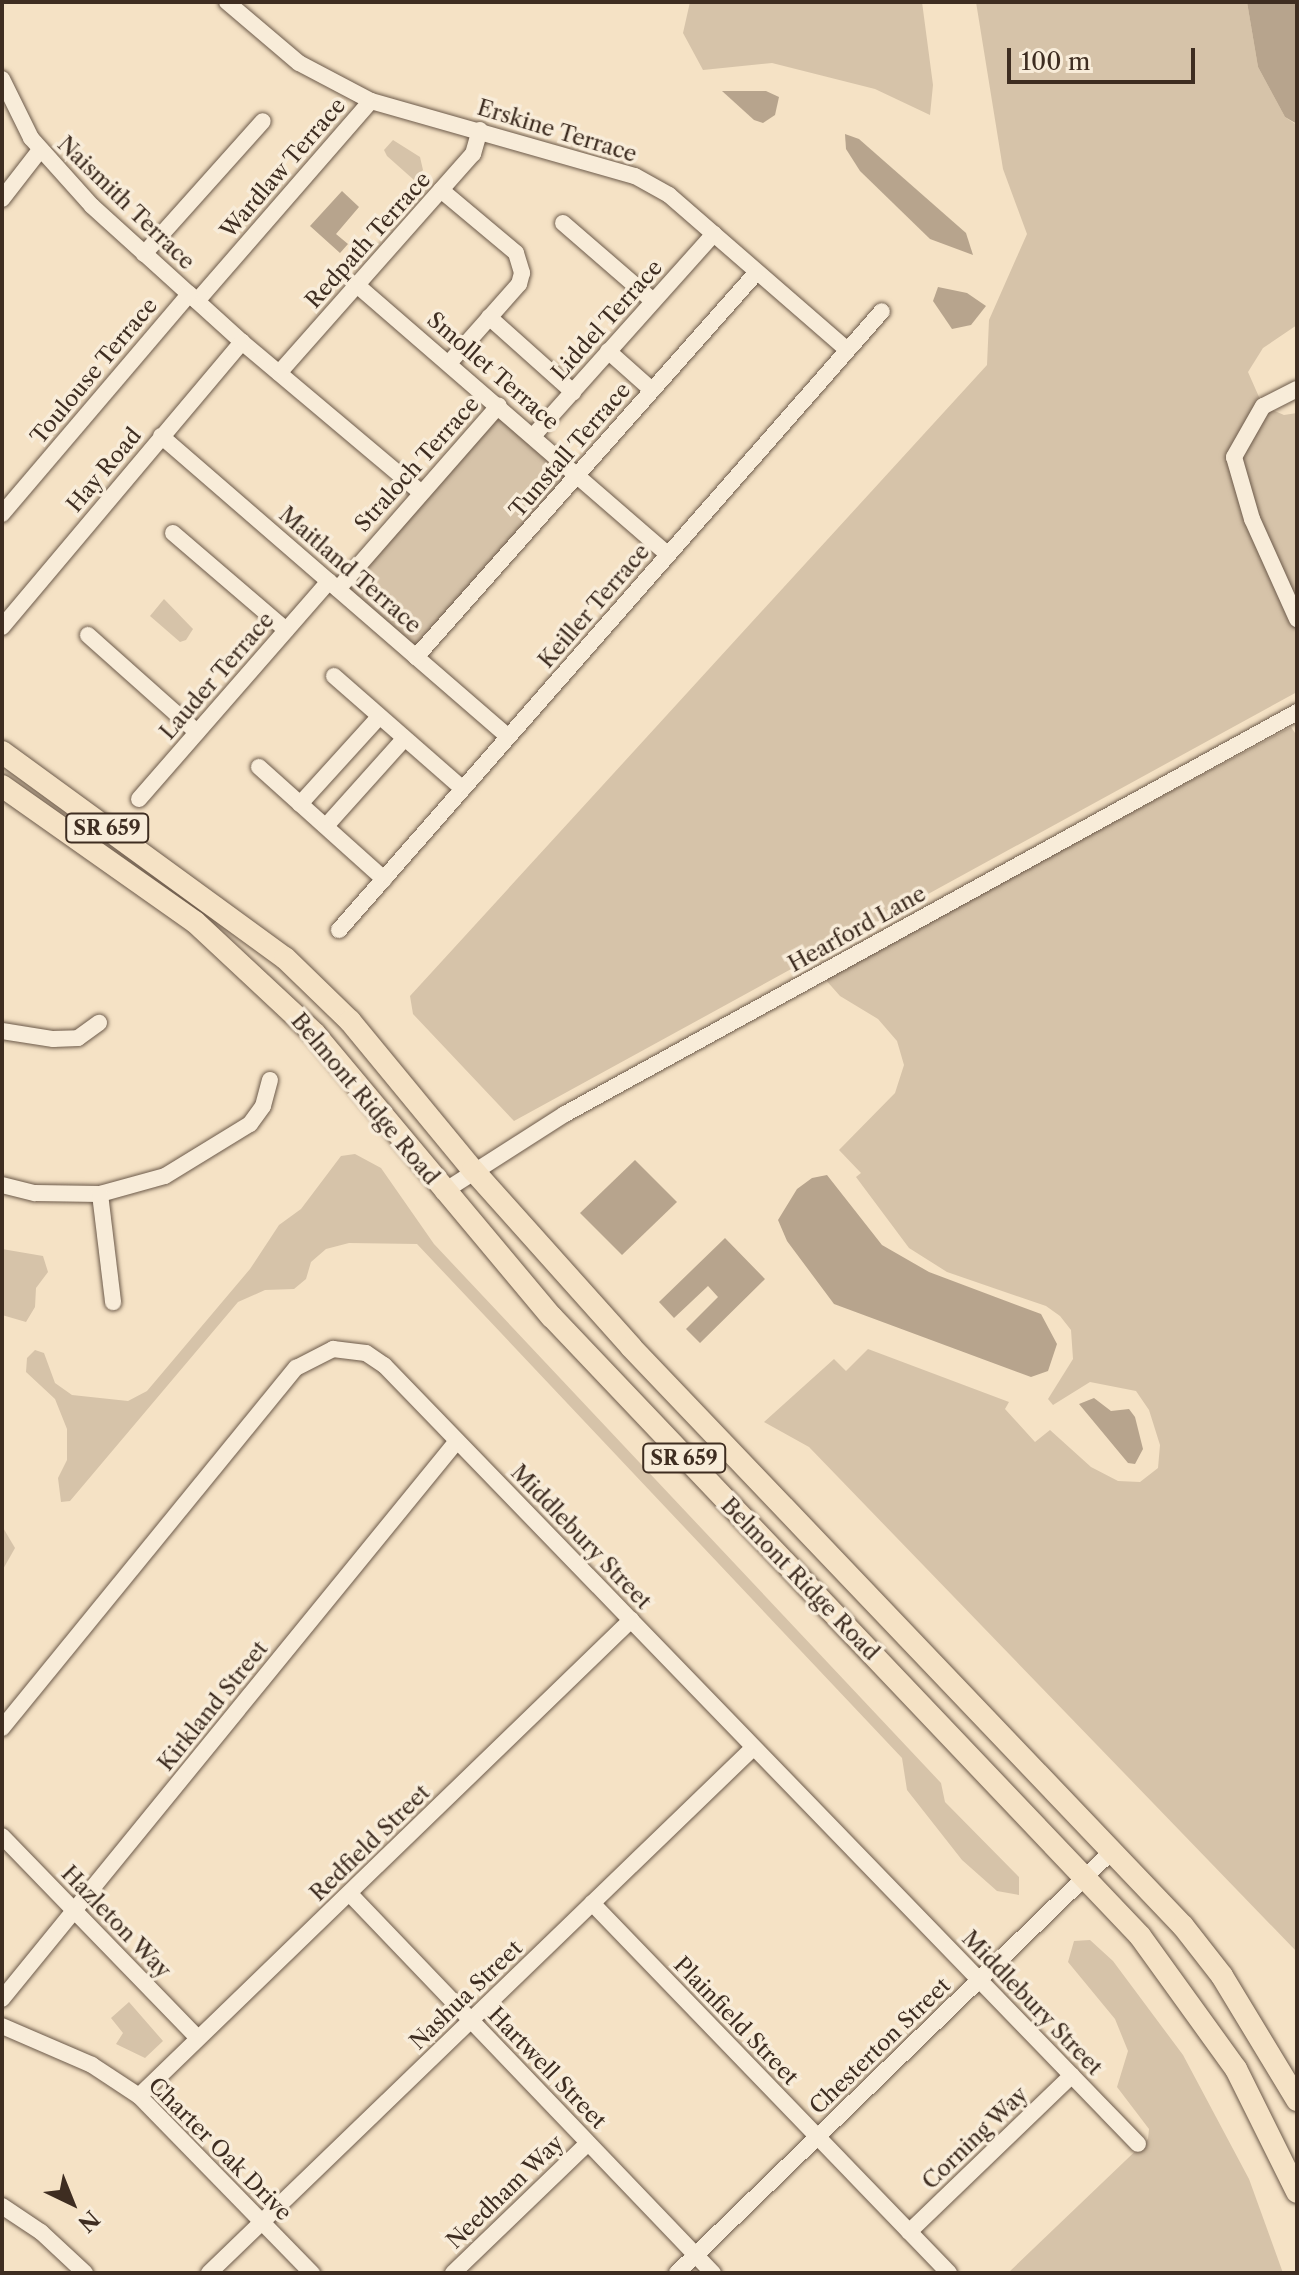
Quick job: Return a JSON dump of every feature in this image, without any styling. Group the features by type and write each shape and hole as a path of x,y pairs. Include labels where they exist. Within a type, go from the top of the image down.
{"main road":[{"name":"Belmont Ridge Road","path":"2,752 285,958 375,1049 473,1170 726,1446 1113,1850 1222,1976 1297,2100"},
{"name":"Belmont Ridge Road","path":"2,786 232,953 315,1034 443,1192 667,1439 1140,1936 1210,2028 1262,2117 1297,2192"},
{"path":"667,1439 696,1456 726,1446"}],"street":[{"name":"Erskine Terrace","path":"227,2 299,63 371,101 635,176 669,195 847,350"},
{"name":"Naismith Terrace","path":"2,79 40,150 144,254 242,342 420,492"},
{"name":"Wardlaw Terrace","path":"193,298 371,101"},
{"path":"144,254 263,121"},
{"name":"Redpath Terrace","path":"279,373 473,154 480,130"},
{"path":"2,199 40,150"},
{"path":"441,190 520,261 519,284 449,363"},
{"path":"563,223 653,301"},
{"name":"Liddel Terrace","path":"534,435 714,234"},
{"name":"Tunstall Terrace","path":"416,657 757,272"},
{"name":"Smollet Terrace","path":"358,286 578,473 668,555"},
{"name":"Toulouse Terrace","path":"2,514 193,298"},
{"name":"Keiller Terrace","path":"339,930 882,311"},
{"path":"489,317 573,392"},
{"name":"Hay Road","path":"3,625 242,342"},
{"path":"608,351 652,390"},
{"path":"1297,389 1263,406 1234,457 1252,519 1297,619"},
{"name":"Straloch Terrace","path":"333,585 499,405"},
{"name":"Maitland Terrace","path":"161,436 508,737"},
{"path":"173,533 286,630"},
{"name":"Lauder Terrace","path":"139,799 286,630 333,585"},
{"path":"88,635 197,732"},
{"path":"334,676 463,789"},
{"name":"Hearford Lane","path":"443,1192 565,1114 1297,712"},
{"path":"300,804 379,717"},
{"path":"326,826 404,739"},
{"path":"259,767 384,879"},
{"path":"2,1031 53,1039 78,1038 99,1023"},
{"path":"2,1185 35,1193 100,1194 165,1176 233,1138 263,1106 270,1080"},
{"path":"100,1194 113,1302"},
{"name":"Middlebury Street","path":"2,1728 309,1358 341,1349 373,1357 1138,2144"},
{"name":"Kirkland Street","path":"2,1999 457,1441"},
{"name":"Redfield Street","path":"139,2096 631,1620"},
{"name":"Nashua Street","path":"209,2273 753,1748"},
{"name":"Hazleton Way","path":"2,1836 198,2038"},
{"name":"Chesterton Street","path":"677,2273 1113,1850"},
{"name":"Hartwell Street","path":"350,1894 713,2273"},
{"name":"Plainfield Street","path":"592,1903 949,2273"},
{"name":"Charter Oak Drive","path":"2,2026 92,2065 139,2096 312,2273"},
{"name":"Corning Way","path":"909,2232 1072,2075"},
{"name":"Needham Way","path":"453,2273 588,2143"},
{"path":"2,2206 41,2232 85,2273"}],"shaded area":[{"path":"690,2 922,2 933,85 930,115 875,89 772,63 703,70 683,33"},
{"path":"976,2 1247,2 1258,67 1285,117 1297,125 1297,325 1263,348 1248,372 1263,406 1284,415 1297,413 1297,692 514,1121 413,1014 410,996 987,365 989,320 1027,234 1003,169"},
{"path":"1247,2 1297,2 1297,124 1285,117 1258,67"},
{"path":"722,91 766,91 779,97 775,115 763,123 754,120"},
{"path":"845,134 859,139 966,233 973,255 930,239 860,171 846,149"},
{"path":"393,140 420,157 423,170 414,180 387,156 384,150"},
{"path":"342,191 359,207 336,234 348,244 340,253 310,226"},
{"path":"938,287 967,293 986,306 971,325 952,329 933,301"},
{"path":"499,405 578,473 416,657 338,589"},
{"path":"164,599 193,629 186,640 180,642 150,616"},
{"path":"1291,727 1297,736 1297,1952 809,1447 764,1422 834,1359 846,1371 868,1349 1009,1402 1005,1409 1035,1442 1050,1430 1091,1467 1118,1481 1140,1482 1158,1468 1160,1445 1149,1410 1136,1391 1090,1382 1053,1405 1048,1399 1073,1359 1071,1330 1060,1316 1046,1306 947,1272 909,1248 856,1177 861,1173 839,1150 895,1093 904,1065 897,1041 878,1019 840,996 824,978"},
{"path":"355,1154 381,1168 434,1244 941,1783 945,1802 1019,1877 1019,1895 997,1891 962,1860 907,1790 902,1758 417,1244 349,1243 326,1249 311,1262 306,1279 294,1289 265,1290 238,1302 70,1501 61,1502 58,1478 67,1460 67,1429 55,1399 26,1372 27,1358 35,1350 44,1353 55,1383 72,1395 128,1401 147,1391 250,1269 279,1225 301,1209 341,1156"},
{"path":"635,1160 677,1202 622,1255 580,1213"},
{"path":"827,1175 882,1245 929,1272 1041,1314 1057,1344 1048,1371 1031,1377 834,1304 787,1241 778,1220 797,1189 812,1178"},
{"path":"725,1238 765,1279 700,1343 686,1329 718,1297 708,1286 674,1318 659,1302"},
{"path":"2,1249 43,1256 48,1272 36,1288 35,1307 26,1322 2,1315"},
{"path":"1094,1398 1111,1411 1129,1409 1135,1417 1143,1449 1135,1464 1128,1463 1079,1404"},
{"path":"2,1526 15,1548 2,1571"},
{"path":"1090,1940 1113,1961 1183,2055 1249,2179 1283,2273 1008,2273 1148,2139 1149,2129 1117,2087 1128,2051 1115,2019 1068,1962 1074,1941"},
{"path":"129,2002 163,2041 145,2058 116,2044 123,2033 111,2018"}]}
